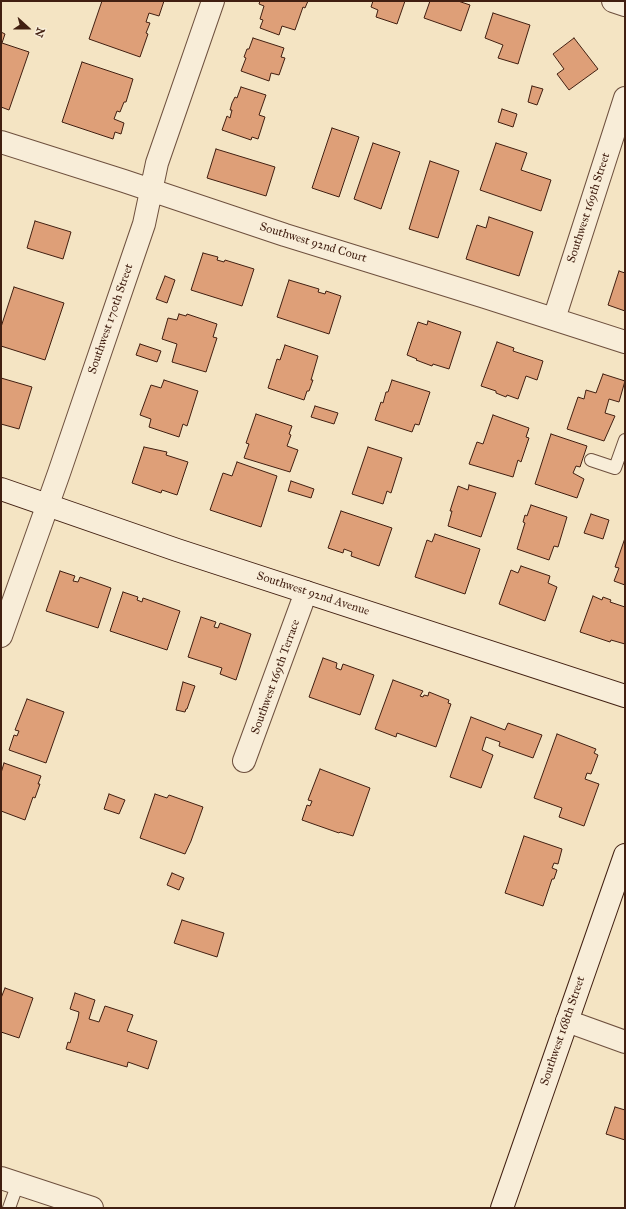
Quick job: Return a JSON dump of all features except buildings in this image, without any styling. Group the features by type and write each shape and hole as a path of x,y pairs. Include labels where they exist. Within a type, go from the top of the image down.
{"street":[{"name":"Southwest 170th Street","path":"1,636 48,505 144,224 150,190 157,163 213,1"},
{"path":"613,1 625,5"},
{"name":"Southwest 169th Street","path":"554,319 625,98"},
{"name":"Southwest 92nd Court","path":"1,142 285,235 625,342"},
{"name":"Southwest 92nd Avenue","path":"1,489 306,592 625,696"},
{"name":"Southwest 169th Terrace","path":"244,761 306,592"},
{"name":"Southwest 168th Street","path":"502,1208 625,855"},
{"path":"567,1021 625,1042"},
{"path":"9,1181 92,1208"}],"lane":[{"path":"591,460 615,468 625,440"},
{"path":"9,1181 9,1208"}]}
